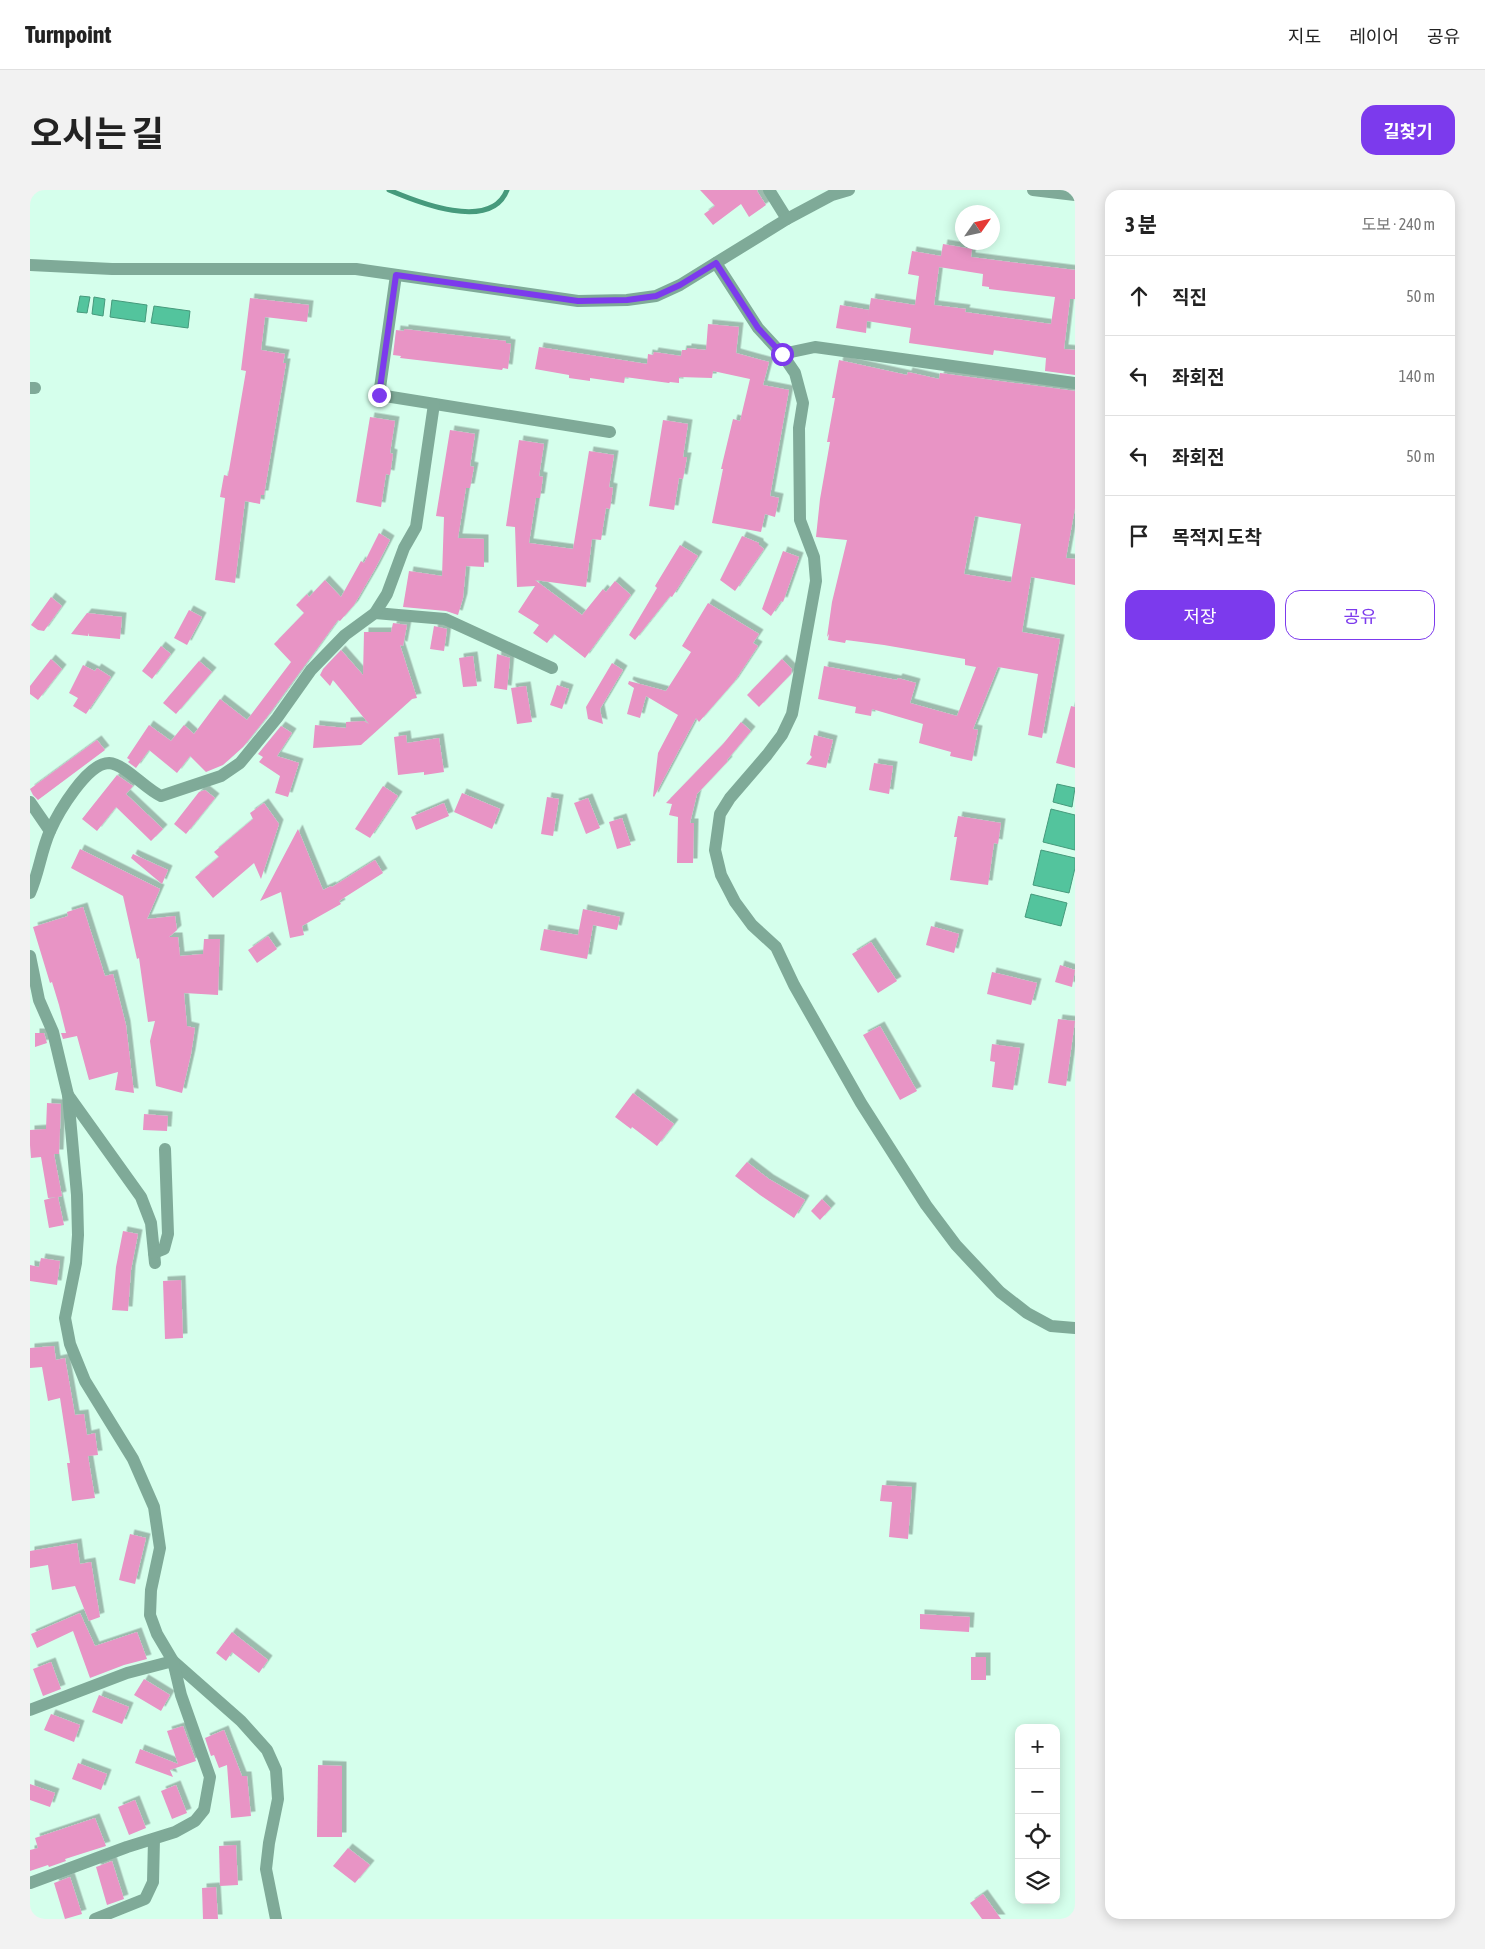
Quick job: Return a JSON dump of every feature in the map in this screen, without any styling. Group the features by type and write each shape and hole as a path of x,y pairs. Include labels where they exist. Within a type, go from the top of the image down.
{"street":[{"path":"769,190 787,219"},
{"path":"30,265 112,269 356,269 578,301 627,300 656,296 680,285 787,219 832,195 846,190"},
{"path":"1033,190 1074,194"},
{"path":"716,263 758,328 782,354 795,373 803,403 798,428 800,520 814,557 816,581 792,714 782,735 768,755 730,798 720,814 715,850 721,875 735,902 752,925 776,947 794,986 861,1103 926,1205 956,1245 1000,1292 1027,1313 1051,1326 1075,1328"},
{"path":"396,275 379,395 610,432"},
{"path":"782,354 815,347 1075,383"},
{"path":"30,893 37,878 50,831 75,788 87,775 108,763 121,768 160,796 221,776 240,763 277,718 311,670 345,635 375,612 387,594 404,548 416,527 434,404"},
{"path":"375,612 445,619 552,668"},
{"path":"30,802 50,831"},
{"path":"30,956 34,1001 53,1032 68,1095 77,1195 78,1235 76,1263 65,1318 70,1344 85,1381 133,1459 154,1507 160,1548 151,1590 150,1615 157,1634 173,1661 181,1695 210,1777 204,1810 195,1821 175,1832 30,1883"},
{"path":"68,1095 141,1196 151,1223 154,1258 164,1249 168,1234 165,1148"},
{"path":"30,1710 127,1673 173,1661"},
{"path":"173,1661 241,1721 267,1750 276,1770 278,1799 266,1869 276,1919"},
{"path":"95,1919 145,1899 153,1882 154,1839"}],"shaded area":[{"path":"80,296 90,297 87,313 77,312"},
{"path":"94,297 105,299 103,316 92,314"},
{"path":"112,300 147,305 145,322 110,317"},
{"path":"154,306 190,311 188,328 151,323"},
{"path":"1057,784 1075,788 1072,807 1053,802"},
{"path":"1051,809 1075,815 1075,850 1043,842"},
{"path":"1041,850 1075,858 1075,868 1069,893 1033,885"},
{"path":"1031,894 1067,903 1061,926 1025,917"}],"building":[{"path":"700,190 758,190 766,205 749,217 741,204 713,225 704,214 715,206"},
{"path":"943,244 955,246 955,250 972,250 971,257 1075,270 1075,299 1070,299 1064,349 1075,350 1075,375 1045,371 1046,358 994,350 993,355 909,343 911,328 867,321 866,333 836,328 840,305 869,310 868,317 871,298 915,305 919,276 908,274 912,251 941,256","holes":["939,267 983,274 982,286 989,287 989,289 1055,297 1051,324 965,312 966,309 934,305"]},
{"path":"250,298 309,305 307,322 265,317 261,350 285,354 283,363 286,363 264,495 261,495 260,504 245,501 235,583 215,580 225,498 220,497 224,475 228,476 246,371 241,370"},
{"path":"708,324 739,327 736,353 769,362 763,385 789,390 770,496 779,498 775,517 765,514 761,532 712,523 723,469 721,469 733,419 740,421 750,379 713,371 712,378 679,377 679,383 625,377 624,383 590,378 590,381 569,378 569,375 535,369 539,347 647,364 648,354 653,355 654,352 681,356 682,350 687,350 687,348 706,350"},
{"path":"404,329 506,341 506,343 511,344 508,369 503,368 502,370 400,358 401,356 393,355 396,330 404,331"},
{"path":"839,360 907,375 908,372 939,379 940,373 1075,391 1075,508 1066,558 1075,559 1075,585 1031,577 1022,632 1060,639 1042,738 1028,735 1038,674 998,667 973,729 978,730 972,761 950,756 951,752 919,743 923,724 872,709 871,716 855,713 856,707 818,699 824,666 897,680 898,678 916,683 910,703 957,716 976,667 965,665 965,659 884,645 846,640 845,643 828,640 832,602 847,540 816,537 820,499 830,442 827,442 835,398 832,398","holes":["975,516 1021,524 1011,582 964,574"]},
{"path":"370,417 395,421 390,453 393,454 390,475 386,474 381,507 356,502"},
{"path":"663,420 688,424 683,457 687,457 683,479 679,478 674,510 649,506"},
{"path":"450,430 475,434 470,466 474,467 470,488 466,488 458,538 484,539 484,567 466,566 463,598 458,615 446,611 403,607 409,571 442,576 444,517 436,516"},
{"path":"519,440 544,444 539,476 543,477 540,498 536,498 529,543 573,549 589,451 614,455 609,487 613,488 610,509 606,508 601,540 592,539 586,587 535,580 582,615 603,589 606,592 615,581 631,595 585,658 554,634 547,643 533,633 539,625 518,612 535,586 517,587 515,527 506,526"},
{"path":"379,533 390,540 354,605 340,621 338,620 243,747 223,765 206,772 190,756 177,773 149,750 136,768 128,762 130,760 127,758 149,725 171,741 184,725 194,734 220,699 247,720 291,662 274,644 304,613 296,605 307,594 309,597 325,580 341,597 361,561 364,563"},
{"path":"742,536 759,543 764,549 735,591 720,580"},
{"path":"680,545 698,556 672,597 670,596 635,640 629,635 657,588 655,586"},
{"path":"783,551 799,557 783,602 781,601 771,616 762,609"},
{"path":"51,597 62,606 44,631 38,630 31,625"},
{"path":"708,603 759,634 753,643 758,646 734,682 699,722 696,718 654,797 658,753 678,715 646,696 640,718 627,714 634,688 628,684 629,681 666,691 691,652 682,646"},
{"path":"189,610 202,617 187,645 174,638"},
{"path":"87,613 122,617 120,639 89,636 89,633 88,636 71,634"},
{"path":"393,623 407,625 403,646 400,645 417,698 412,699 361,745 313,748 315,725 346,728 346,722 364,721 369,724 333,680 330,686 320,675 323,669 341,650 363,675 364,632 391,632"},
{"path":"434,626 447,629 444,651 430,649"},
{"path":"161,646 171,654 152,679 142,671"},
{"path":"497,654 510,658 507,690 494,688"},
{"path":"473,656 477,686 463,687 459,658"},
{"path":"51,659 62,669 38,700 30,694 30,686"},
{"path":"782,659 792,669 791,674 759,707 747,695"},
{"path":"199,661 212,672 176,714 163,703"},
{"path":"612,663 623,670 600,709 603,724 588,719 586,707"},
{"path":"83,665 95,671 97,668 111,677 86,714 73,706 78,698 69,693"},
{"path":"557,685 569,689 562,709 550,705"},
{"path":"526,686 532,722 517,724 511,688"},
{"path":"1071,706 1075,707 1075,768 1056,763"},
{"path":"741,722 751,731 728,761 697,794 690,823 694,823 693,863 677,863 678,817 669,815 672,804 666,803 723,744"},
{"path":"281,726 292,733 277,756 299,763 288,797 275,793 280,776 259,762 263,757 258,754"},
{"path":"406,735 407,743 439,738 444,772 424,775 424,772 398,775 394,737"},
{"path":"814,735 833,740 826,768 806,764 812,757 810,755"},
{"path":"97,740 105,750 38,800 33,795 30,789"},
{"path":"874,763 893,766 889,794 869,790"},
{"path":"117,775 133,786 126,794 163,829 151,841 116,807 97,831 82,819"},
{"path":"383,786 398,796 370,838 355,829"},
{"path":"205,790 215,798 186,834 174,824 199,792"},
{"path":"462,793 500,809 492,829 454,812"},
{"path":"547,797 559,799 553,836 541,834"},
{"path":"588,798 600,828 586,834 574,803"},
{"path":"264,803 279,824 261,879 254,863 213,898 195,877 219,857 214,852 253,819 250,813"},
{"path":"444,803 449,816 416,830 411,817"},
{"path":"958,816 1001,823 998,844 994,843 988,885 950,880 957,837 954,837"},
{"path":"622,818 631,845 617,849 609,822"},
{"path":"298,829 323,890 332,887 375,860 383,873 339,901 341,904 302,926 304,935 290,938 281,892 260,901"},
{"path":"80,849 160,889 147,919 175,916 177,930 169,937 178,937 180,956 203,954 204,939 220,939 218,995 184,993 187,1026 195,1028 182,1093 156,1086 150,1041 155,1021 148,1022 139,958 137,959 123,896 71,868"},
{"path":"133,854 168,870 162,884 131,858"},
{"path":"83,907 105,976 113,974 126,1025 134,1093 115,1090 118,1072 89,1080 77,1036 63,1039 61,1033 66,1033 59,1005 52,982 50,983 33,927 68,916 67,912"},
{"path":"583,909 620,917 617,930 593,925 587,959 540,950 544,929 578,935"},
{"path":"931,926 959,934 954,953 926,945"},
{"path":"268,936 277,949 257,963 248,950"},
{"path":"871,942 897,981 878,993 852,954"},
{"path":"1060,965 1075,970 1072,987 1055,982"},
{"path":"992,972 1037,983 1031,1005 987,994"},
{"path":"1058,1019 1075,1021 1066,1086 1048,1083"},
{"path":"880,1026 917,1091 900,1100 863,1035"},
{"path":"35,1033 44,1033 47,1043 35,1047"},
{"path":"992,1044 1020,1048 1013,1090 992,1087 995,1062 990,1061"},
{"path":"633,1093 674,1124 657,1146 615,1117"},
{"path":"47,1103 61,1104 59,1154 54,1154 62,1196 58,1197 64,1225 49,1228 44,1200 56,1197 48,1198 41,1157 31,1158 30,1145 30,1130 46,1129"},
{"path":"144,1114 168,1116 167,1131 143,1130"},
{"path":"747,1162 769,1179 805,1200 794,1218 735,1176"},
{"path":"822,1199 831,1208 820,1220 811,1211"},
{"path":"123,1231 138,1234 131,1270 128,1311 112,1310 116,1267"},
{"path":"41,1258 60,1261 57,1285 30,1281 30,1265 39,1267"},
{"path":"181,1280 183,1338 165,1339 163,1281"},
{"path":"54,1346 56,1360 65,1358 75,1415 84,1414 87,1435 95,1433 98,1455 88,1456 95,1498 72,1501 67,1463 70,1463 60,1398 48,1401 42,1367 30,1368 30,1348"},
{"path":"882,1485 912,1487 908,1539 889,1537 892,1502 880,1501"},
{"path":"130,1534 146,1538 135,1584 119,1580"},
{"path":"77,1543 80,1564 91,1562 100,1617 89,1621 75,1586 52,1590 48,1565 30,1568 30,1551"},
{"path":"80,1613 95,1646 137,1632 147,1659 124,1665 90,1678 73,1631 37,1648 31,1634"},
{"path":"920,1614 970,1617 969,1632 920,1629"},
{"path":"232,1632 268,1660 259,1673 232,1652 226,1661 216,1653"},
{"path":"971,1657 986,1657 986,1680 971,1680"},
{"path":"51,1662 61,1689 43,1696 33,1669"},
{"path":"144,1679 170,1695 161,1711 134,1695"},
{"path":"99,1695 129,1707 122,1724 92,1712"},
{"path":"51,1714 80,1725 74,1742 44,1730"},
{"path":"183,1726 196,1761 170,1770 173,1777 135,1763 140,1749 178,1764 167,1731"},
{"path":"224,1730 242,1776 247,1776 251,1816 231,1818 227,1765 219,1768 214,1755 211,1756 205,1738"},
{"path":"78,1763 107,1774 101,1790 72,1779"},
{"path":"318,1765 342,1766 342,1837 317,1837"},
{"path":"30,1784 55,1793 50,1807 30,1800"},
{"path":"176,1785 187,1813 172,1819 161,1791"},
{"path":"135,1800 146,1828 129,1835 118,1807"},
{"path":"95,1818 106,1846 65,1859 66,1861 49,1867 48,1865 30,1871 30,1850 38,1848 35,1838"},
{"path":"236,1845 238,1885 220,1886 219,1846"},
{"path":"348,1848 370,1865 355,1883 333,1866"},
{"path":"112,1861 124,1899 107,1905 96,1867"},
{"path":"70,1877 82,1914 65,1919 54,1883"},
{"path":"216,1887 218,1919 203,1919 202,1888"},
{"path":"983,1894 1001,1919 982,1919 970,1903"}],"waterway":[{"path":"389,190 434,206 470,212 486,209 498,203 507,190"}],"route":[{"path":"379,395 396,275 578,301 627,300 656,296 680,285 716,263 758,328 782,354"}]}
